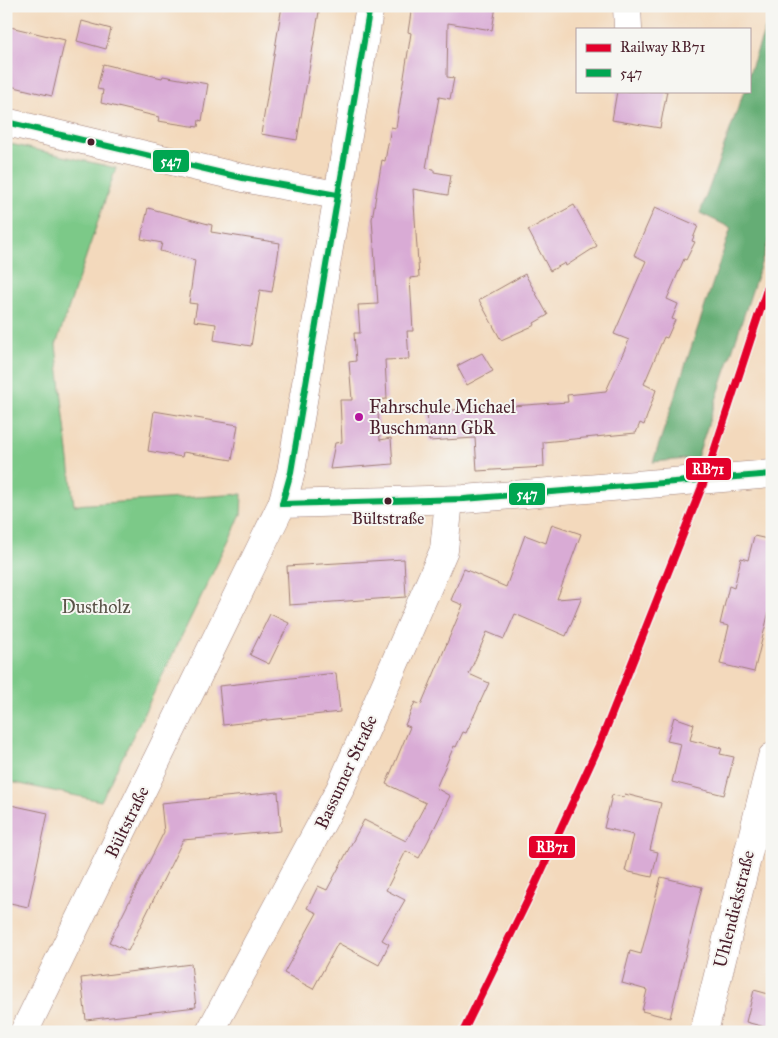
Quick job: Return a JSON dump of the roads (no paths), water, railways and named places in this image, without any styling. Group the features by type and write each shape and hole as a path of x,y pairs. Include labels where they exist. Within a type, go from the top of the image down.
{"street":[{"name":"Bültstraße","path":"24,1032 282,504 291,472 370,6"},
{"path":"627,6 628,28"},
{"path":"6,122 243,178 337,195"},
{"path":"282,504 449,500 772,474"},
{"name":"Bassumer Straße","path":"210,1032 340,789 444,550 449,500"},
{"name":"Uhlendiekstraße","path":"704,1032 772,757"}],"rail line":[{"name":"RB71","path":"463,1032 534,887 601,741 705,479 772,274"}],"place":[{"name":"Fahrschule Michael Buschmann GbR","path":"359,417"},
{"name":"Bültstraße","path":"388,501"}],"park label":[{"name":"Dustholz","path":"96,607"}]}
